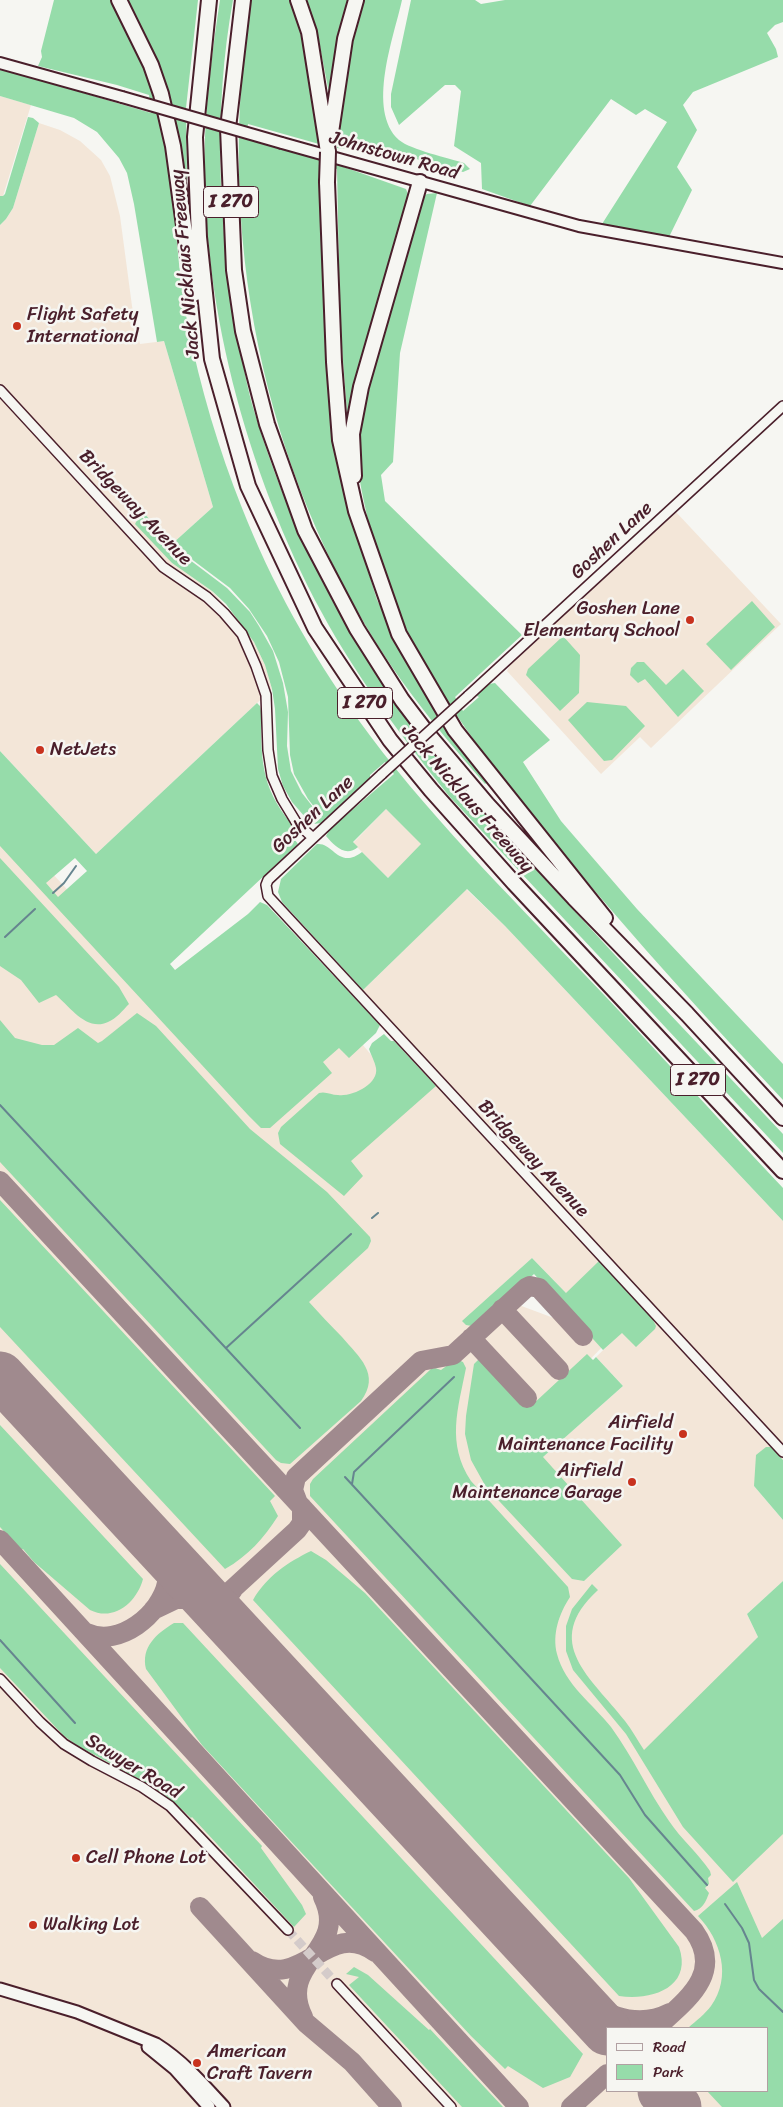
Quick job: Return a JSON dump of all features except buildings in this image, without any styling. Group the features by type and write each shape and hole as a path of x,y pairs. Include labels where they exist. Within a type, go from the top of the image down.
{"highway":[{"path":"119,0 151,65 161,94 173,146 189,262 212,359"},
{"name":"Jack Nicklaus Freeway","path":"208,0 195,137 199,237 212,359 248,486 311,619 390,740 431,790 514,883 783,1170"},
{"name":"Jack Nicklaus Freeway","path":"243,0 228,128 234,270 244,331 267,424 306,530 357,629 402,700 427,733 487,804 783,1118"},
{"path":"298,0 308,32 328,129"},
{"path":"356,0 345,39 328,129 326,182 334,362 340,440 356,512 399,634 455,730 645,971"},
{"path":"356,512 352,434 361,387 420,182"}],"main road":[{"name":"Johnstown Road","path":"0,63 579,226 783,264"},
{"path":"2,1991 101,2021 144,2038 168,2052 197,2077 224,2107"},
{"path":"101,2021 132,2036 163,2058 185,2078 209,2107"}],"street":[{"name":"Bridgeway Avenue","path":"0,390 163,567 207,597 224,612 242,634 266,695 268,750 272,776 282,799 296,822 313,838"},
{"name":"Goshen Lane","path":"266,885 272,876 382,774 783,406"},
{"name":"Bridgeway Avenue","path":"266,885 268,896 287,918 783,1452"},
{"name":"Sawyer Road","path":"0,1679 40,1722 64,1744 86,1758 142,1787 170,1806 288,1930"},
{"path":"337,1984 451,2107"}],"shaded area":[{"path":"0,96 31,105 3,196 0,196"},
{"path":"39,123 60,130 80,141 101,160 110,176 120,216 132,306 140,344 164,341 213,507 172,544 143,512 137,518 172,563 212,591 240,621 254,642 265,665 272,689 96,854 0,751 0,225 13,208"},
{"path":"675,511 781,624 651,748 640,737 601,774 507,671 510,665"},
{"path":"386,809 422,844 388,878 353,843"},
{"path":"0,817 268,1106 349,1028 386,1073 436,1086 355,998 466,889 505,926 783,1221 783,1460 771,1447 754,1486 783,1520 783,1581 747,1614 758,1637 699,1697 783,1786 783,2107 0,2107","holes":["532,1258 566,1293 655,1329 622,1332 596,1357 623,1386 543,1457 483,1469 610,1339 492,1295"]}],"green space":[{"path":"54,0 110,0 121,18 147,76 154,96 168,158 184,305 198,372 211,418 253,536 279,590 308,643 357,718 438,819 783,1188 783,1221 505,926 467,889 363,990 282,902 278,892 281,879 317,844 328,847 342,857 354,857 362,852 388,878 421,844 386,809 353,842 358,847 353,850 344,851 340,849 326,836 330,829 394,774 385,762 370,775 370,780 321,823 314,824 322,817 308,799 294,774 290,755 288,697 279,662 267,636 249,609 230,588 170,545 141,514 143,512 172,544 213,507 164,341 157,342 127,173 119,158 97,132 74,118 0,96 0,70 151,113 149,95 117,85 38,66 42,57 41,51"},
{"path":"126,0 198,0 186,108 187,179 183,179 164,82 148,42"},
{"path":"220,0 233,0 223,84 221,168 222,211 226,253 238,337 245,376 269,456 301,538 320,578 364,655 429,749 501,831 783,1134 783,1153 449,796 398,730 350,661 322,613 295,559 271,502 250,443 219,321 210,259 205,198 205,137 207,103"},
{"path":"251,0 293,0 304,35 312,71 319,144 248,124 246,139 338,165 406,189 409,197 348,425 340,322 337,169 321,165 337,446 347,502 377,600 402,649 489,781 485,784 412,696 390,664 345,589 309,510 280,429 258,345 245,260 239,173 241,87"},
{"path":"307,0 352,0 331,93 329,93 318,36"},
{"path":"361,0 402,0 389,53 383,92 384,111 389,127 399,140 405,144 464,163 470,169 463,172 402,155 337,148 339,106 347,54"},
{"path":"411,0 475,0 481,4 505,0 783,0 783,22 775,25 767,33 776,49 778,57 693,92 683,105 697,130 677,167 692,190 669,237 602,224 667,122 645,109 636,115 611,99 530,206 482,189 481,163 454,146 461,91 455,85 445,85 399,125 391,107 391,94"},
{"path":"28,117 33,118 39,123 13,208 0,225 0,196 5,194"},
{"path":"437,193 400,353 393,462 381,475 385,501 522,635 455,697 463,711 479,697 475,695 489,684 495,683 550,740 523,762 561,821 637,909 783,1064 783,1100 620,921 536,820 473,739 419,653 397,608 379,561 366,511 358,467 360,418 371,368 422,197 427,194"},
{"path":"140,515 170,547 227,588 250,612 273,651 283,683 288,712 287,746 291,771 302,793 320,816 311,824 292,802 283,786 278,769 272,689 265,665 254,642 226,604 212,591 172,563 135,524"},
{"path":"752,601 775,627 731,670 706,644"},
{"path":"563,636 580,655 579,693 560,711 526,675 528,669"},
{"path":"637,662 644,662 666,685 683,669 704,691 678,717 645,679 638,683 630,675 631,668"},
{"path":"587,702 626,706 645,726 612,760 604,761 568,720"},
{"path":"257,703 261,711 263,762 270,790 286,818 299,833 295,840 298,844 170,964 175,970 248,914 260,902 267,905 380,1025 376,1033 349,1058 339,1048 323,1062 332,1073 270,1128 261,1128 0,846 0,751 96,854","holes":["75,858 87,871 58,897 46,883"]},
{"path":"0,858 119,987 129,1004 114,1019 100,1024 93,1024 79,1017 56,995 39,1003 21,980 0,966"},
{"path":"137,1013 156,1026 250,1129 327,1192 370,1237 371,1241 368,1248 309,1302 361,1359 368,1374 367,1391 361,1401 290,1464 281,1463 276,1460 0,1162 0,1020 15,1038 42,1045 54,1045 78,1028 98,1043"},
{"path":"384,1034 391,1041 394,1041 436,1086 351,1161 363,1176 344,1196 280,1144 278,1133 281,1127 319,1093 350,1094 369,1084 376,1074 376,1068 369,1049 372,1043"},
{"path":"0,1200 275,1496 270,1501 278,1516 255,1546 225,1569 0,1327"},
{"path":"532,1258 566,1293 599,1261 651,1316 656,1326 655,1329 636,1347 622,1333 603,1350 534,1274 478,1327 466,1325 462,1321"},
{"path":"587,1354 593,1360 596,1357 623,1386 543,1457 622,1545 584,1581 572,1579 486,1487 471,1460 465,1434 474,1364 479,1359 488,1360 531,1406"},
{"path":"456,1359 463,1362 466,1368 456,1426 456,1439 463,1467 471,1481 568,1587 570,1597 560,1617 555,1639 561,1665 580,1694 611,1727 669,1821 710,1871 709,1884 705,1888 709,1893 704,1904 697,1910 694,1911 310,1496 310,1484 313,1479 431,1369 441,1370"},
{"path":"0,1425 143,1579 136,1595 123,1608 116,1612 108,1613 90,1610 34,1562 0,1527"},
{"path":"766,1447 771,1447 783,1460 783,1520 754,1486 756,1455"},
{"path":"311,1551 326,1560 365,1593 629,1878 679,1947 682,1961 680,1972 675,1981 667,1988 644,1996 619,1996 253,1600 264,1584 278,1571"},
{"path":"0,1564 262,1846 261,1848 302,1905 306,1914 294,1927 192,1817 152,1786 78,1746 64,1736 0,1668"},
{"path":"783,1581 783,1834 733,1882 683,1827 626,1734 573,1670 566,1651 566,1626 572,1609 592,1584 598,1590 581,1609 573,1627 572,1643 577,1659 587,1675 625,1721 644,1750 758,1637 747,1614"},
{"path":"174,1623 183,1623 583,2054 570,2077 543,2088 508,2066 505,2069 471,2036 202,1745 146,1669 146,1654 151,1642"},
{"path":"737,1882 762,1938 783,1919 783,2107 722,2107 708,2092 768,2092 768,2027 689,2027 711,2006 721,1983 722,1971 718,1947 713,1936 698,1916"},
{"path":"354,1967 368,1975 430,2029 503,2107 462,2107 349,1985 359,1977 346,1974"}],"waterway":[{"path":"53,893 64,883 76,866"},
{"path":"5,937 35,909"},
{"path":"0,1105 300,1428"},
{"path":"372,1218 378,1213"},
{"path":"226,1348 351,1234"},
{"path":"352,1484 354,1472 454,1377"},
{"path":"345,1477 620,1775 645,1815 707,1885"},
{"path":"0,1640 75,1723"},
{"path":"725,1904 742,1928 749,1943 754,1980 759,1989 783,2012"}],"taxiway":[{"path":"0,1181 694,1931 702,1946 705,1960 703,1973 698,1985 689,1997 657,2027"},
{"path":"298,1503 293,1490 296,1477 421,1361 453,1355 526,1288 530,1286 539,1288 583,1336"},
{"path":"502,1309 559,1370"},
{"path":"471,1338 527,1398"},
{"path":"153,1610 176,1599 217,1599 225,1596 297,1530 302,1523 302,1507"},
{"path":"87,1633 99,1636 112,1636 125,1632 137,1625 156,1606 163,1595 168,1577 166,1565 152,1539"},
{"path":"0,1540 519,2107"},
{"path":"230,1624 225,1615 224,1603 232,1591"},
{"path":"303,2017 297,1998 299,1983 327,1931 329,1915 323,1897"},
{"path":"200,1907 306,2023 352,2062 392,2107"},
{"path":"252,1961 270,1969 286,1969 300,1964 328,1948 343,1943 358,1944 375,1952"},
{"path":"567,1988 603,2011 629,2020 656,2018 670,2013"},
{"path":"571,2107 606,2075"}],"runway":[{"path":"0,1376 606,2030"},
{"path":"663,2092 677,2107"}],"tunnel":[{"path":"288,1930 337,1984"}],"place":[{"name":"Flight Safety International","path":"17,326"},
{"name":"Goshen Lane Elementary School","path":"690,620"},
{"name":"NetJets","path":"40,750"},
{"name":"Airfield Maintenance Facility","path":"683,1434"},
{"name":"Airfield Maintenance Garage","path":"632,1482"},
{"name":"Cell Phone Lot","path":"76,1858"},
{"name":"Walking Lot","path":"33,1925"},
{"name":"American Craft Tavern","path":"197,2063"}]}
